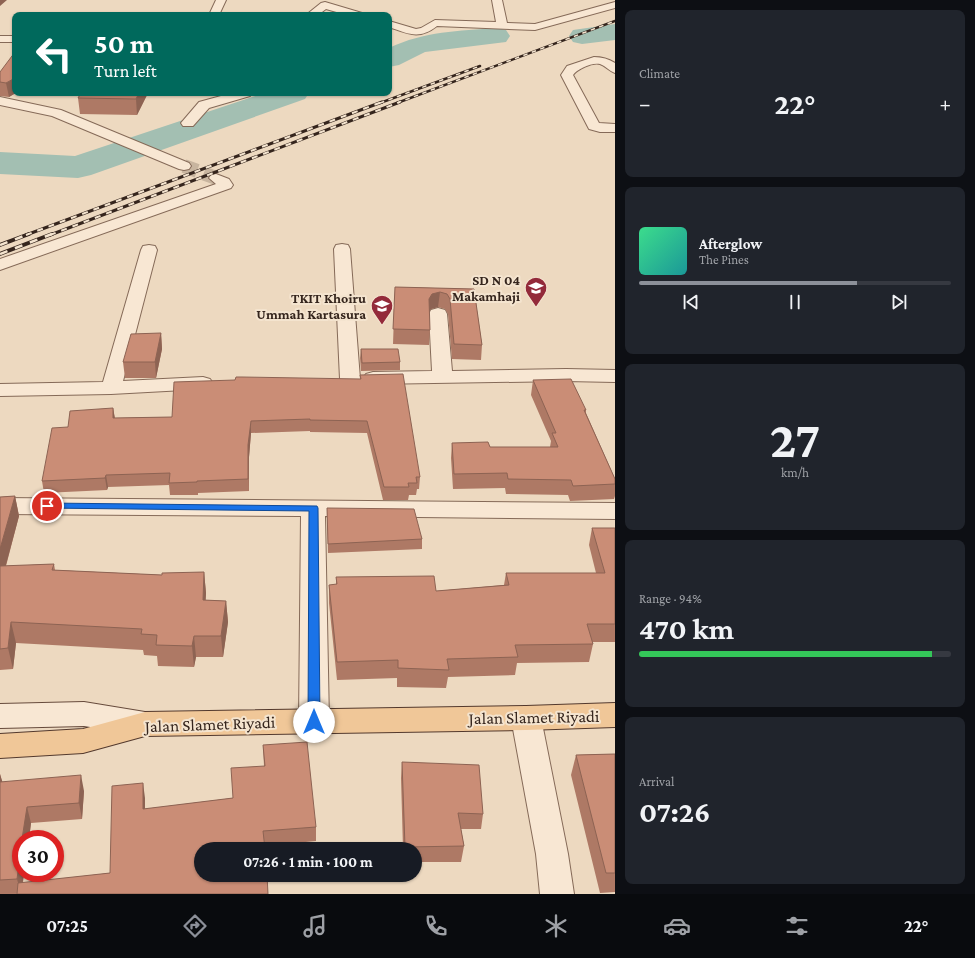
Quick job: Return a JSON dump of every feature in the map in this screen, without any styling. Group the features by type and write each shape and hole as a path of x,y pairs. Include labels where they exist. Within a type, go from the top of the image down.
{"main road":[{"name":"Jalan Slamet Riyadi","path":"0,746 83,740 145,724 526,718 615,715"}],"street":[{"path":"215,12 221,0"},
{"path":"497,0 502,25"},
{"path":"314,2 348,12"},
{"path":"392,25 415,32 424,31 435,23 539,26 615,4"},
{"path":"315,12 325,5"},
{"path":"0,39 12,39"},
{"path":"615,69 605,61 591,61 571,69 568,75 594,126 597,128 615,128"},
{"path":"188,123 207,99 226,96"},
{"path":"0,100 56,113 184,166"},
{"path":"0,265 226,185 224,182 216,178"},
{"path":"342,249 343,379 615,376"},
{"path":"111,388 149,250"},
{"path":"438,314 442,377"},
{"path":"0,390 111,388 218,382"},
{"path":"0,506 615,512"},
{"path":"314,508 314,722"},
{"path":"0,716 84,714 145,724"},
{"path":"526,718 552,854 557,894"}],"building":[{"path":"12,56 12,80 6,83 0,82 0,72"},
{"path":"79,96 138,96 136,99 78,98"},
{"path":"395,287 474,289 482,345 454,344 450,299 447,294 440,292 432,294 429,299 430,330 393,329"},
{"path":"161,333 155,362 123,362 131,334"},
{"path":"361,349 398,349 400,362 362,363"},
{"path":"403,374 420,477 416,477 417,483 408,483 409,487 384,487 367,421 310,419 251,421 248,445 248,479 169,483 170,473 106,475 105,478 42,481 52,428 68,427 70,411 113,408 113,418 172,417 174,382 235,380 236,377 361,379 360,375"},
{"path":"571,379 586,410 584,410 615,479 615,484 573,486 571,480 508,479 507,473 454,474 452,443 488,442 490,447 558,447 552,433 556,433 533,380"},
{"path":"15,496 0,549 0,497"},
{"path":"327,508 414,509 422,539 328,544"},
{"path":"592,528 615,528 615,624 587,624 593,644 515,645 518,657 447,659 449,670 398,668 398,660 337,662 329,585 337,584 336,577 434,576 436,591 509,585 506,573 605,573"},
{"path":"54,564 52,570 162,575 162,573 204,572 203,600 226,601 221,636 194,636 192,646 156,645 157,635 141,634 142,629 11,622 8,648 0,649 0,566"},
{"path":"307,742 316,827 263,831 264,842 194,842 194,882 267,882 268,894 17,894 18,883 64,882 64,878 110,873 112,786 143,783 143,809 233,798 231,768 265,766 263,745"},
{"path":"615,754 615,873 606,873 576,755"},
{"path":"402,762 479,765 483,814 458,813 464,846 422,847 422,842 405,842"},
{"path":"81,775 79,803 27,807 23,830 12,830 12,879 0,880 0,782"}],"waterway":[{"path":"582,36 615,32"},
{"path":"392,58 417,45 445,40 497,36"},
{"path":"0,163 78,167 285,96"}],"tunnel":[{"path":"184,166 216,178"}],"railway":[{"path":"397,103 615,21"},
{"path":"380,103 480,66"},
{"path":"26,235 382,102"},
{"path":"50,235 400,102"},
{"path":"0,245 29,234"},
{"path":"0,254 52,234"}],"place":[{"name":"SD N 04 Makamhaji","path":"536,308"},
{"name":"TKIT Khoiru Ummah Kartasura","path":"382,326"}],"route":[{"path":"47,506 314,508 314,722"}]}
